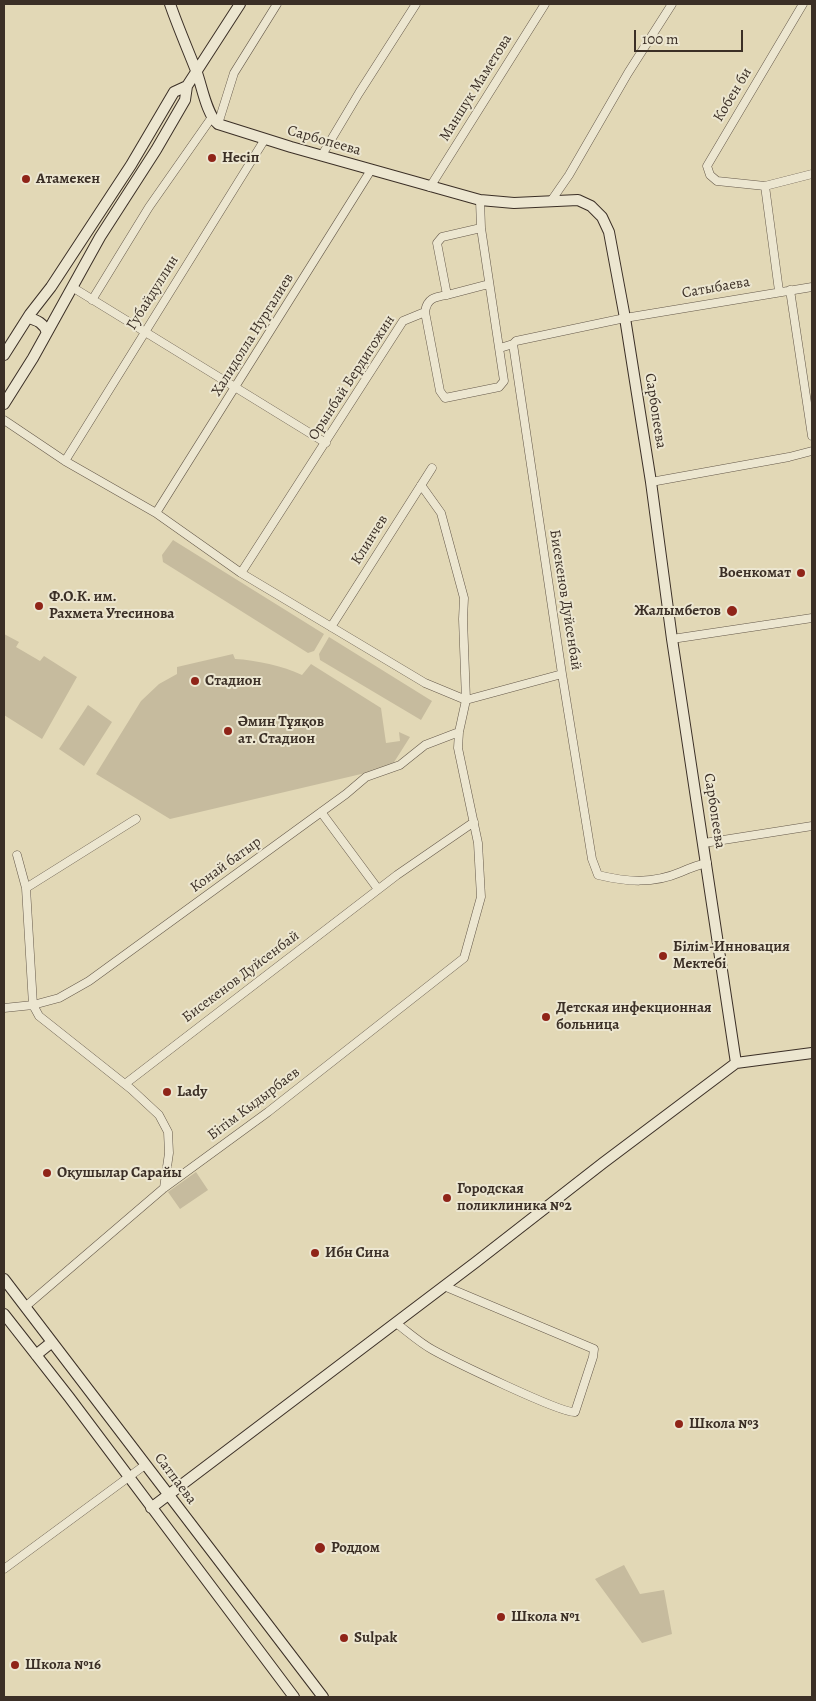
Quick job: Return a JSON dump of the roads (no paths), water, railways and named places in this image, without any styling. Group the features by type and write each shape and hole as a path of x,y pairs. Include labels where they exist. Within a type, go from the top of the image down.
{"street":[{"path":"170,4 207,104 215,120"},
{"path":"4,355 7,341 51,288 131,165 174,92 187,86 197,73 240,4"},
{"path":"92,300 149,207 215,120 234,73 277,4"},
{"path":"322,155 416,4"},
{"name":"Маншук Маметова","path":"430,187 545,4"},
{"path":"551,201 569,175 628,73 672,4"},
{"name":"Кобен би","path":"765,186 717,181 710,175 707,166 803,4"},
{"path":"4,404 33,358 100,237 156,150 185,100 187,86"},
{"path":"185,100 193,98 207,104"},
{"name":"Сарбопеева","path":"215,120 265,139 480,200 514,203 578,200 591,206 602,217 609,232 625,318 651,482 672,639 736,1063"},
{"name":"Губайдуллин","path":"65,461 265,139"},
{"name":"Халидолла Нургалиев","path":"156,514 372,170"},
{"path":"779,291 765,186 812,174"},
{"path":"480,200 481,228 504,381 499,387 445,398 440,391 425,312 426,304 432,298 489,284"},
{"path":"447,295 437,243 442,237 481,228"},
{"path":"72,287 326,443"},
{"name":"Сатыбаева","path":"500,348 513,344 516,341 625,318 812,287"},
{"path":"790,290 812,436"},
{"name":"Орынбай Бердигожин","path":"241,573 403,321 425,312"},
{"path":"28,318 40,322 45,328 46,333"},
{"name":"Бисекенов Дуйсенбай","path":"513,344 562,674 592,859 598,875 646,882 681,872 694,865 707,863"},
{"path":"4,420 65,461 156,514 241,573 410,676 466,700 562,674"},
{"path":"651,482 789,457 812,451"},
{"name":"Клинчев","path":"331,627 432,468"},
{"name":"Бiтiм Кыдырбаев","path":"25,1307 164,1188 268,1112 464,958 481,897 478,843 458,748 459,732 466,700 464,598 441,513 421,485"},
{"path":"672,639 812,618"},
{"name":"Конай батыр","path":"4,1008 33,1005 59,998 89,981 366,777 400,765 425,745 459,732"},
{"path":"321,812 378,889"},
{"path":"26,888 136,818"},
{"name":"Бисекенов Дуйсенбай","path":"125,1084 378,889 474,822"},
{"path":"704,843 812,826"},
{"path":"17,854 26,888 33,1005 40,1016 125,1084 159,1115 168,1132 169,1153 164,1188"},
{"path":"152,1508 736,1063 812,1052"},
{"name":"Сатпаева","path":"4,1279 323,1697"},
{"path":"396,1323 432,1350 568,1413 575,1412 593,1357 594,1348 444,1286"},
{"path":"4,1314 294,1697"},
{"path":"36,1355 52,1342"},
{"path":"4,1570 145,1465"}],"place":[{"name":"Несіп","path":"212,158"},
{"name":"Атамекен","path":"26,179"},
{"name":"Военкомат","path":"801,573"},
{"name":"Ф.О.К. им. Рахмета Утесинова","path":"39,606"},
{"name":"Жалымбетов","path":"732,611"},
{"name":"Стадион","path":"195,681"},
{"name":"Әмин Тұяқов ат. Стадион","path":"228,731"},
{"name":"Білім-Инновация Мектебі","path":"663,956"},
{"name":"Детская инфекционная больница","path":"546,1017"},
{"name":"Lady","path":"167,1092"},
{"name":"Оқушылар Сарайы","path":"47,1173"},
{"name":"Городская поликлиника №2","path":"447,1198"},
{"name":"Ибн Сина","path":"315,1253"},
{"name":"Школа №3","path":"679,1424"},
{"name":"Роддом","path":"320,1548"},
{"name":"Школа №1","path":"501,1617"},
{"name":"Sulpak","path":"344,1638"},
{"name":"Школа №16","path":"15,1665"}]}
